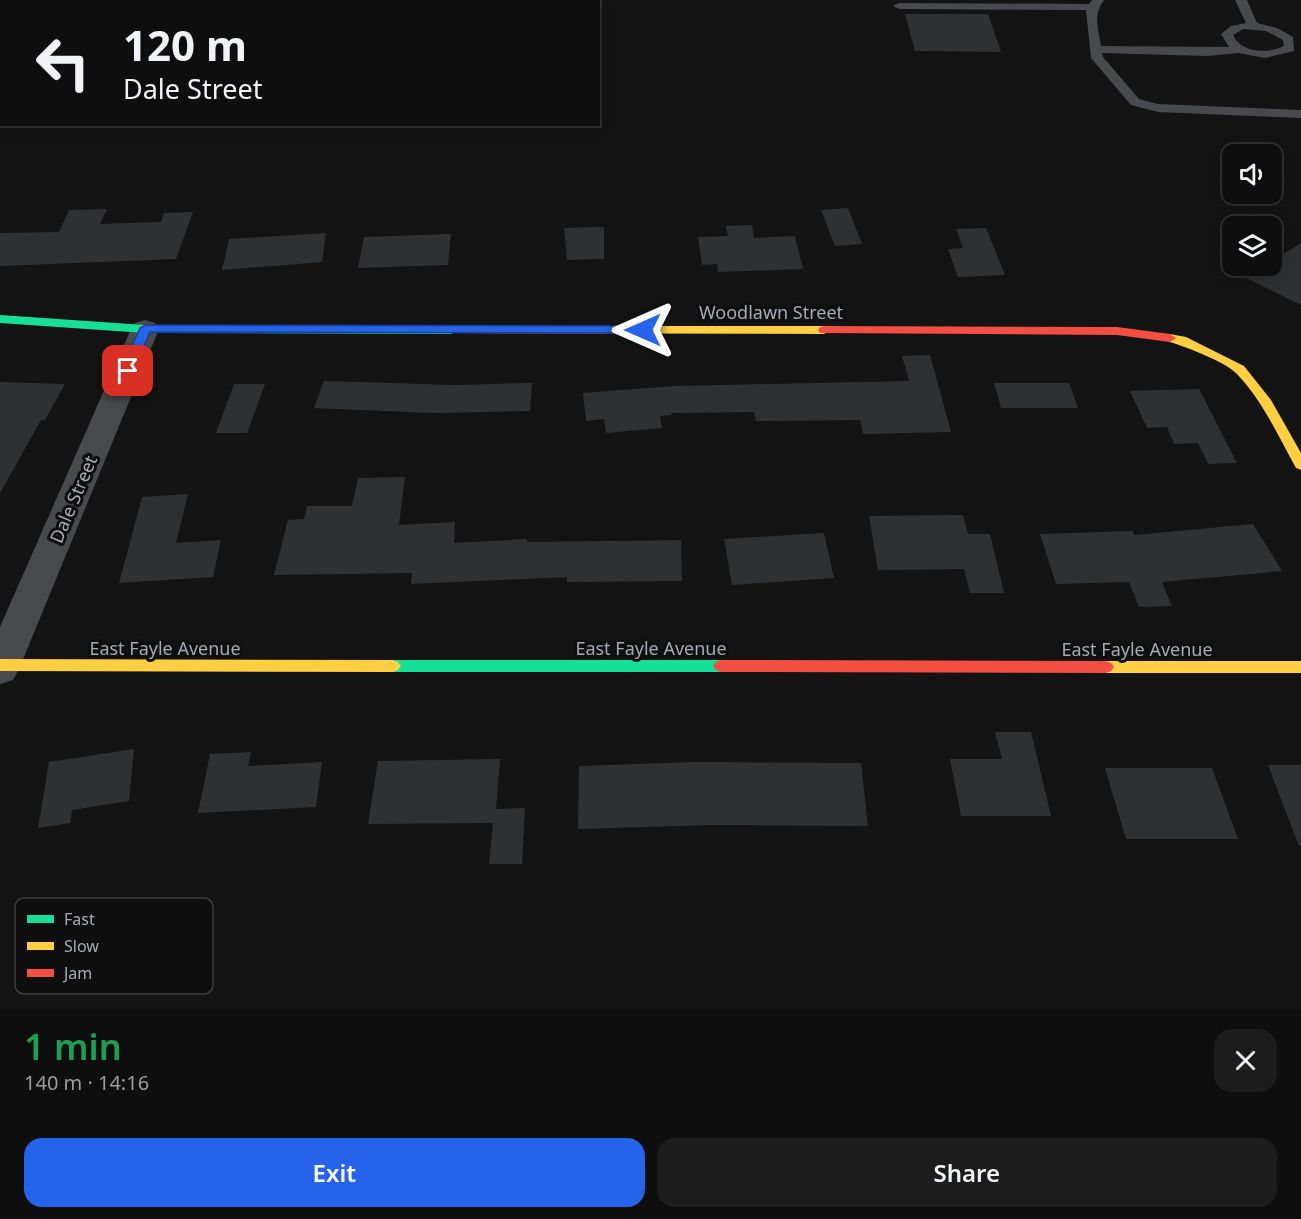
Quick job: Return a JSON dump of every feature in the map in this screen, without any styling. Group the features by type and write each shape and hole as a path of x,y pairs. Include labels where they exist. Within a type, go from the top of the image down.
{"street":[{"name":"Woodlawn Street","path":"0,319 146,328 1117,331 1182,340 1240,369 1267,403 1301,465"},
{"name":"Dale Street","path":"1,667 146,328"},
{"name":"East Fayle Avenue","path":"1,667 1301,667"}],"lane":[{"path":"1241,0 1253,26"},
{"path":"898,6 1095,4 1097,58 1135,102 1158,108 1301,114"},
{"path":"1241,49 1231,43 1227,34 1235,28 1253,26 1283,34 1289,39 1290,48 1301,61"},
{"path":"1095,49 1209,52 1241,49 1267,54 1285,52 1290,48"}],"building":[{"path":"905,14 988,14 1001,52 915,51"},
{"path":"848,208 862,244 835,246 821,210"},
{"path":"107,209 100,224 161,222 164,213 193,212 176,259 0,266 0,233 59,232 69,210"},
{"path":"752,225 754,238 795,236 803,269 718,272 717,264 702,265 698,237 728,236 726,226"},
{"path":"604,227 604,259 567,260 564,228"},
{"path":"986,228 1005,275 958,277 948,249 963,248 956,229"},
{"path":"326,233 322,262 222,270 229,239"},
{"path":"451,234 448,265 358,268 364,237"},
{"path":"1301,243 1301,305 1242,276 1282,276 1282,255"},
{"path":"930,355 951,432 863,434 860,420 756,421 754,412 671,413 672,415 660,416 662,428 606,433 604,419 586,421 583,393 674,386 909,381 902,356"},
{"path":"324,381 455,385 532,383 530,411 433,413 314,408"},
{"path":"0,382 65,384 45,420 41,420 0,493"},
{"path":"994,383 1069,383 1078,408 1001,408"},
{"path":"234,384 265,384 247,433 216,433"},
{"path":"1199,389 1237,463 1208,464 1198,443 1174,444 1167,427 1147,428 1130,391"},
{"path":"405,477 399,525 455,522 454,543 527,539 527,542 681,540 682,581 567,582 567,577 411,584 412,573 274,575 288,520 304,519 307,506 352,506 358,478"},
{"path":"188,494 176,543 221,540 213,577 119,583 142,497"},
{"path":"963,515 968,534 990,534 1004,593 970,593 964,569 878,570 869,516"},
{"path":"1253,524 1282,571 1162,582 1172,606 1139,607 1129,582 1056,584 1040,534 1133,531 1134,535"},
{"path":"824,533 834,578 732,585 724,539"},
{"path":"995,732 1031,732 1051,816 961,816 950,759 1002,759"},
{"path":"134,749 129,801 72,810 70,823 38,828 49,762"},
{"path":"251,752 248,766 322,762 316,807 198,813 210,754"},
{"path":"500,759 496,809 525,808 522,864 489,864 493,823 368,824 378,761"},
{"path":"695,762 861,763 868,826 709,825 578,829 579,766"},
{"path":"1268,765 1301,765 1301,845 1299,846"},
{"path":"1105,768 1212,768 1238,839 1126,839"}],"traffic: fast":[{"path":"0,319 145,329 451,330"},
{"path":"393,666 721,666"}],"traffic: slow":[{"path":"451,330 824,330"},
{"path":"1170,338 1182,340 1240,369 1267,403 1301,465"},
{"path":"0,665 393,666"},
{"path":"1106,667 1301,667"}],"traffic: jam":[{"path":"824,330 1117,331 1170,338"},
{"path":"721,666 1106,667"}],"route":[{"path":"128,371 146,328 643,330"}]}
